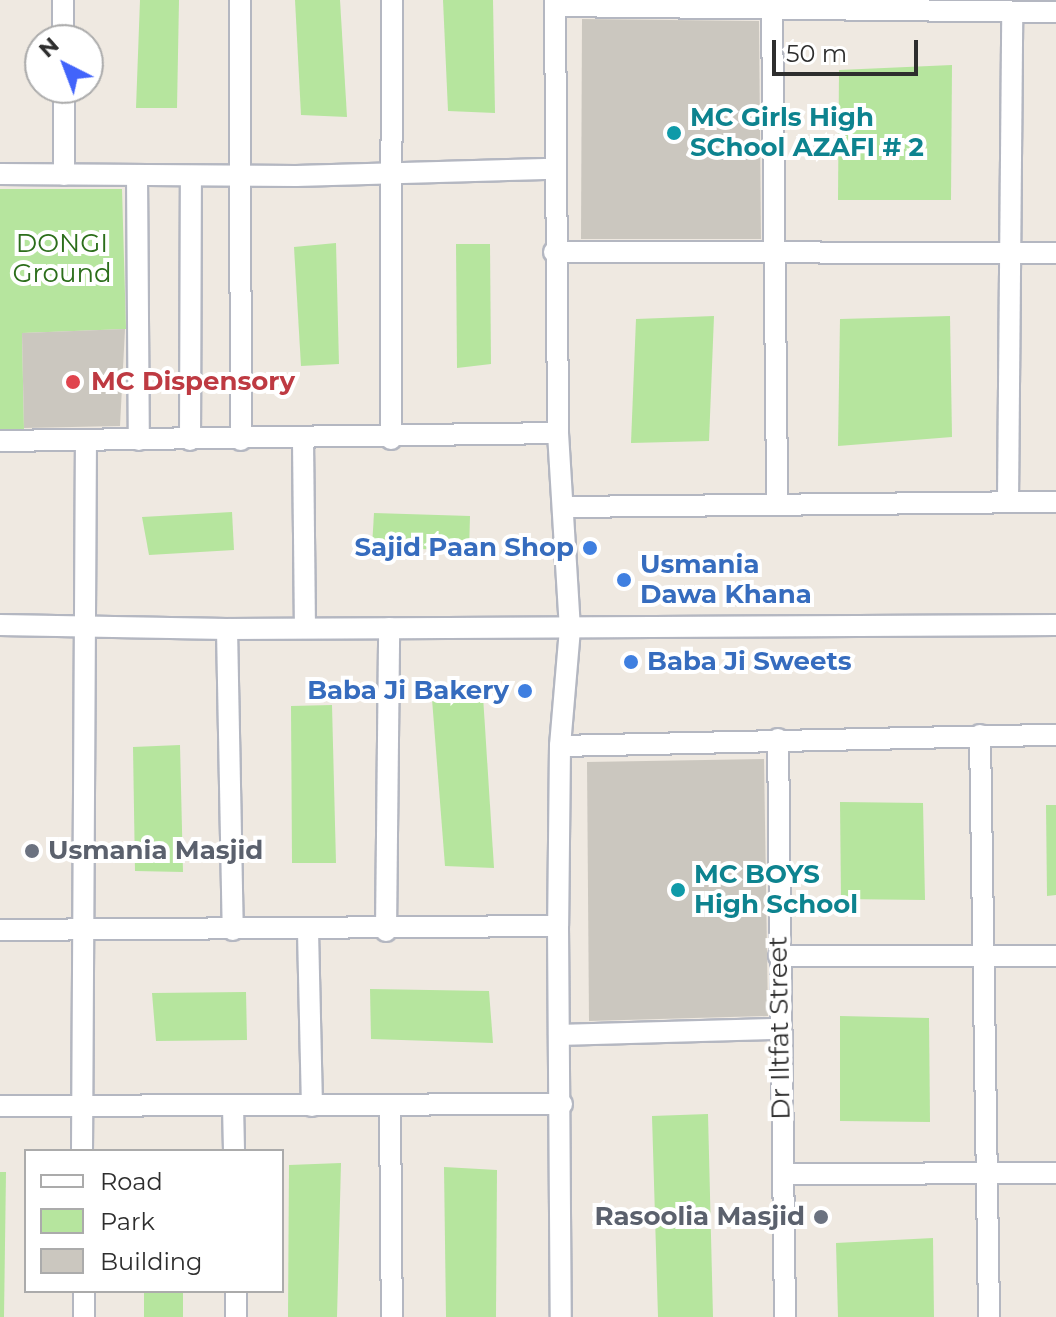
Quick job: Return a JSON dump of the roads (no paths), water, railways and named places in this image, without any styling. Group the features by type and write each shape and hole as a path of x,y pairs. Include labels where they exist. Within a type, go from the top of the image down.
{"street":[{"path":"63,0 63,24"},
{"path":"240,0 241,440"},
{"path":"391,439 392,0"},
{"path":"561,1317 560,746 570,629 558,433 554,252 555,3 1056,12"},
{"path":"772,7 778,253 777,504"},
{"path":"1008,502 1012,13"},
{"path":"64,104 64,175"},
{"path":"0,174 240,176 554,169"},
{"path":"137,175 139,440"},
{"path":"190,440 191,176"},
{"path":"554,252 1056,253"},
{"path":"0,441 391,439 558,433"},
{"path":"82,1149 86,440"},
{"path":"303,440 305,626"},
{"path":"563,507 1056,502"},
{"path":"0,625 227,629 305,626 570,629 1056,625"},
{"path":"386,931 389,628"},
{"path":"227,629 233,930"},
{"path":"980,735 989,1317"},
{"path":"560,746 1056,735"},
{"name":"Dr Iltfat Street","path":"778,739 785,1317"},
{"path":"0,930 386,931 558,926"},
{"path":"308,931 312,1106"},
{"path":"779,956 1056,956"},
{"path":"559,1035 780,1029"},
{"path":"0,1106 562,1104"},
{"path":"233,1106 234,1149"},
{"path":"390,1106 392,1317"},
{"path":"783,1174 1056,1173"},
{"path":"84,1293 84,1317"},
{"path":"236,1293 236,1317"}],"place":[{"name":"MC Girls High SChool AZAFI # 2","path":"674,133"},
{"name":"MC Dispensory","path":"73,382"},
{"name":"Sajid Paan Shop","path":"590,548"},
{"name":"Usmania Dawa Khana","path":"624,580"},
{"name":"Baba Ji Sweets","path":"631,662"},
{"name":"Baba Ji Bakery","path":"525,691"},
{"name":"Usmania Masjid","path":"32,851"},
{"name":"MC BOYS High School","path":"678,890"},
{"name":"Rasoolia Masjid","path":"821,1217"}],"park label":[{"name":"DONGI Ground","path":"62,259"}]}
